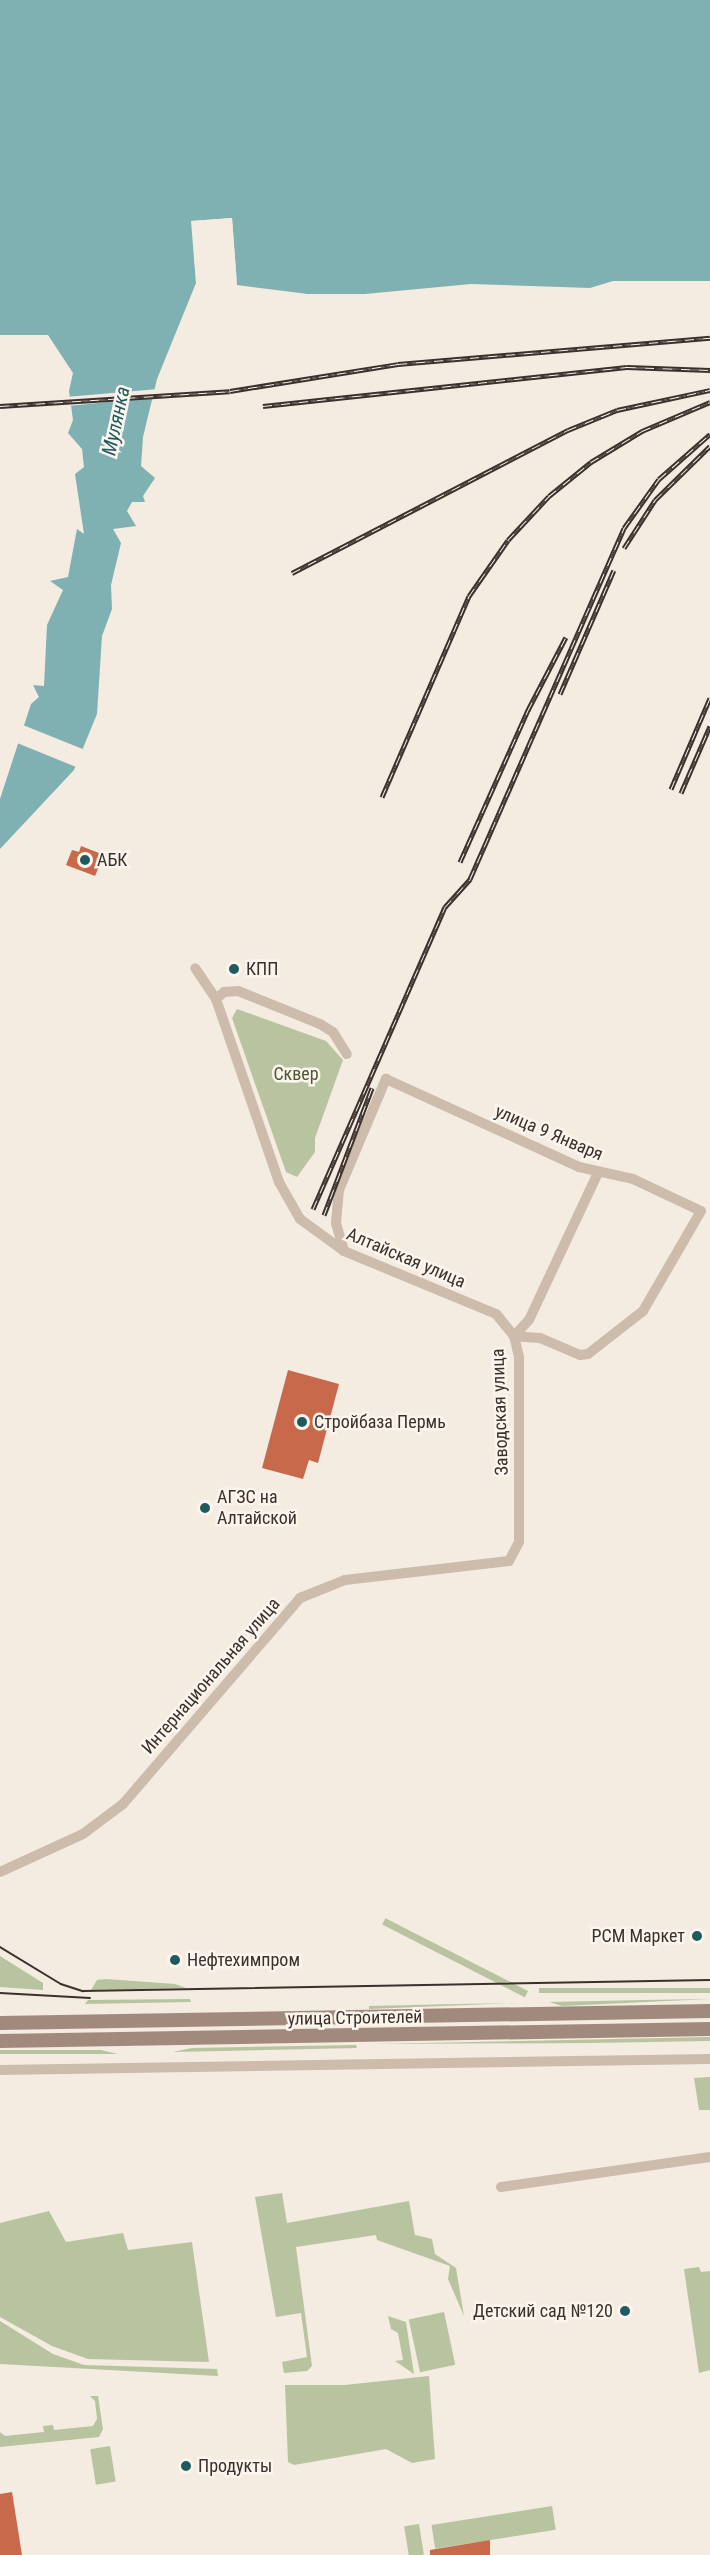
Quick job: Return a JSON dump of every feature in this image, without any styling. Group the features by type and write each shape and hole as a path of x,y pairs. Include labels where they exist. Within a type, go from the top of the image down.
{"main road":[{"name":"улица Строителей","path":"0,2023 710,2011"},
{"name":"улица Строителей","path":"0,2041 710,2029"}],"street":[{"path":"195,968 216,999 224,992 238,991 320,1024 333,1032 347,1054"},
{"name":"Алтайская улица","path":"216,999 285,1196 307,1227 344,1251 496,1314 514,1336"},
{"name":"улица 9 Января","path":"344,1251 336,1223 339,1190 386,1079 598,1173 633,1179 701,1211 690,1238 643,1311 584,1356 540,1338 514,1336"},
{"name":"Заводская улица","path":"509,1561 516,1552 519,1530 519,1357 514,1336 529,1320 598,1173"},
{"name":"Интернациональная улица","path":"0,1872 83,1834 123,1804 300,1598 345,1580 509,1561"},
{"path":"0,2070 710,2060"},
{"path":"501,2187 710,2157"}],"green space":[{"name":"Сквер","path":"237,1009 326,1041 343,1060 315,1138 315,1152 297,1177 286,1172 232,1018"},
{"path":"385,1918 528,1991 525,1997 382,1925"},
{"path":"0,1956 43,1983 43,1990 0,1987"},
{"path":"97,1980 175,1984 186,1988 91,1990"},
{"path":"539,1988 710,1988 710,1993 539,1993"},
{"path":"190,1999 191,2002 85,2004 88,2000"},
{"path":"710,1999 562,2006 549,2002 643,2000"},
{"path":"519,2003 369,2009 369,2006"},
{"path":"710,2037 710,2041 371,2044"},
{"path":"356,2045 357,2048 173,2052 192,2048"},
{"path":"0,2050 101,2050 118,2054 0,2054"},
{"path":"710,2077 710,2110 699,2110 694,2078"},
{"path":"282,2193 287,2223 409,2201 415,2235 432,2239 435,2254 456,2268 464,2316 448,2279 450,2266 377,2240 376,2235 296,2247 312,2366 307,2371 284,2373 282,2362 307,2357 301,2313 276,2317 255,2197"},
{"path":"49,2211 66,2242 123,2233 128,2250 192,2242 209,2362 88,2359 52,2346 0,2317 0,2223"},
{"path":"699,2267 701,2272 710,2271 710,2370 699,2373 684,2269"},
{"path":"444,2312 455,2365 420,2372 409,2319"},
{"path":"388,2316 406,2322 414,2374 395,2361 403,2360 398,2333 391,2329"},
{"path":"0,2321 53,2354 84,2365 217,2369 218,2376 0,2364"},
{"path":"429,2376 435,2459 412,2463 386,2449 294,2465 288,2462 285,2385 345,2385"},
{"path":"90,2396 98,2396 103,2429 99,2437 0,2447 0,2432 5,2436 44,2432 43,2426 53,2425 54,2430 93,2426 97,2419 95,2401"},
{"path":"110,2446 116,2482 96,2485 90,2449"},
{"path":"552,2506 556,2530 435,2549 432,2525"},
{"path":"419,2524 424,2555 409,2555 404,2526"}],"water":[{"name":"Мулянка","path":"0,0 710,0 710,281 613,281 590,288 471,284 365,294 308,294 237,285 232,218 192,221 196,283 157,379 143,437 141,466 155,478 143,496 145,502 132,502 127,511 136,526 113,529 121,543 111,585 112,609 102,636 97,714 74,770 0,849 0,799 31,704 39,697 33,685 44,686 47,625 63,590 50,581 68,577 77,529 84,534 75,474 84,467 82,449 68,433 73,420 69,391 73,373 48,335 0,335"}],"pier":[{"path":"232,218 237,285 229,221 195,224 196,283 191,221"},
{"path":"158,389 158,397 68,406 66,397"},
{"path":"23,725 87,751 80,768 16,743"}],"building":[{"name":"АБК","path":"81,846 104,855 95,876 66,865 72,850 79,852"},
{"name":"Стройбаза Пермь","path":"288,1370 339,1384 318,1463 309,1460 303,1479 262,1468"},
{"path":"12,2492 22,2555 0,2555 0,2494"},
{"path":"490,2540 490,2555 430,2555 430,2550"}],"tram line":[{"path":"0,1947 61,1984 83,1991 710,1980"},
{"path":"0,1993 90,1998"}],"railway":[{"path":"0,406 230,391 398,364 710,338"},
{"path":"263,406 627,367 710,370"},
{"path":"292,573 568,430 617,410 710,390"},
{"path":"382,797 469,596 508,540 549,496 591,462 642,431 710,402"},
{"path":"313,1209 445,907 470,879 624,528 659,479 710,434"},
{"path":"624,548 655,500 710,446"},
{"path":"560,694 614,570"},
{"path":"460,862 528,710 566,637"},
{"path":"671,789 710,698"},
{"path":"681,793 710,726"},
{"path":"324,1215 372,1088"}],"place":[{"name":"АБК","path":"85,860"},
{"name":"КПП","path":"234,969"},
{"name":"Стройбаза Пермь","path":"302,1422"},
{"name":"АГЗС на Алтайской","path":"205,1508"},
{"name":"РСМ Маркет","path":"697,1936"},
{"name":"Нефтехимпром","path":"175,1960"},
{"name":"Детский сад №120","path":"625,2311"},
{"name":"Продукты","path":"186,2466"}]}
